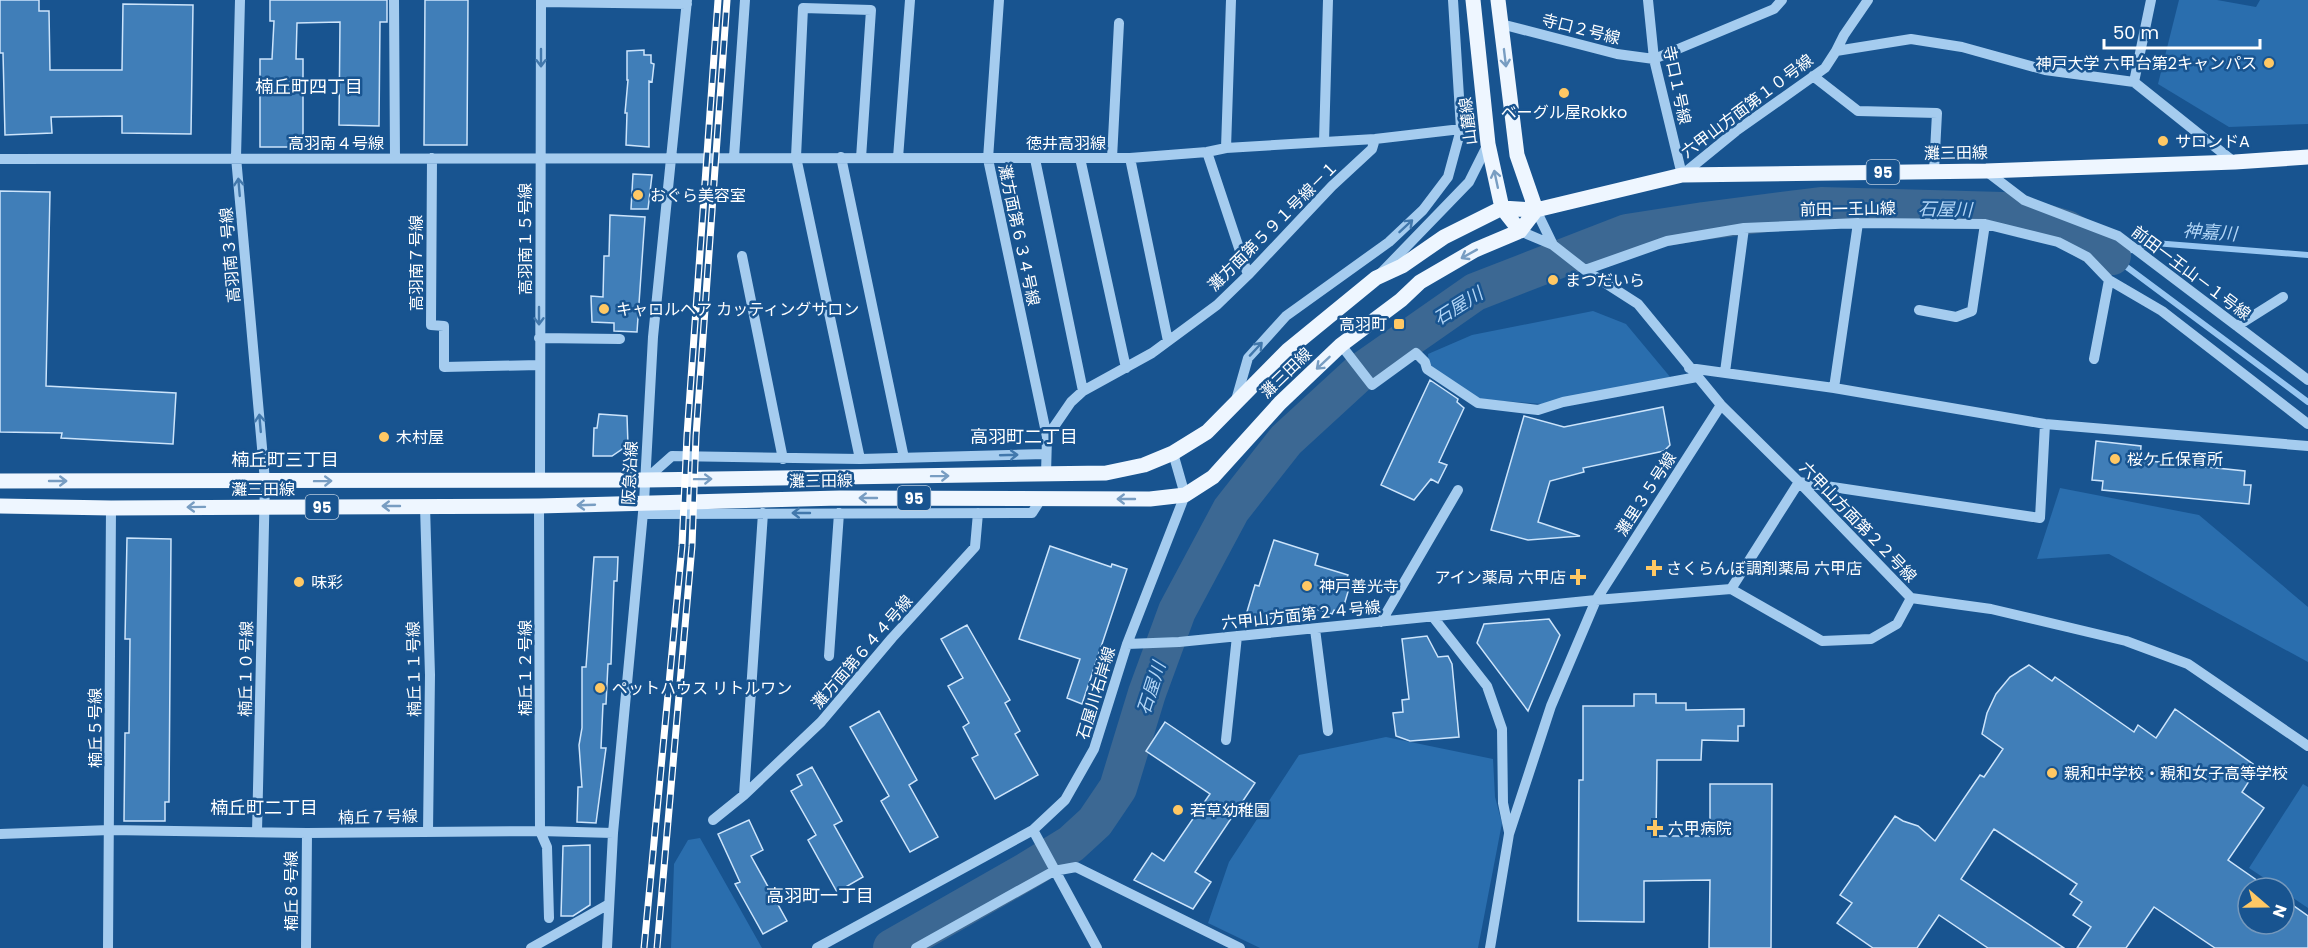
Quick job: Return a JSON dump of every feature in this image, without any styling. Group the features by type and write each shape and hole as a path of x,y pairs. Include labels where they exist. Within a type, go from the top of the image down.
{"main road":[{"name":"山麓線","path":"1473,0 1488,144 1502,208 1520,231"},
{"path":"1498,0 1517,155 1536,210"},
{"name":"灘三田線","path":"0,481 645,480 1106,473 1144,465 1173,453 1207,432 1304,335 1376,278 1402,266 1444,237 1502,208 1536,210 1682,175 1986,171 2235,162 2308,157"},
{"name":"灘三田線","path":"0,506 644,508 840,498 1150,499 1185,495 1213,477 1281,403 1420,282 1475,250 1520,231 1536,210"}],"street":[{"name":"高羽南３号線","path":"240,0 236,157 265,482 265,507"},
{"path":"394,0 395,158"},
{"path":"734,157 745,0"},
{"path":"898,158 910,0"},
{"name":"灘方面第６３４号線","path":"999,0 987,159 1047,437"},
{"path":"1226,148 1231,0"},
{"path":"1324,142 1328,0"},
{"path":"1236,403 1248,358 1286,316 1389,242 1423,210 1448,177 1461,129 1453,0"},
{"name":"寺口１号線","path":"1648,0 1654,59 1682,175"},
{"path":"1654,59 1774,9 1782,0"},
{"name":"六甲山方面第１０号線","path":"1682,175 1736,131 1825,68 1844,34 1868,0"},
{"path":"2134,82 2151,0"},
{"path":"541,1 687,2"},
{"name":"高羽南１５号線","path":"540,479 541,1"},
{"name":"阪急沿線","path":"607,948 613,833 644,508 653,337 687,2"},
{"path":"860,459 796,157 803,8 871,10 861,158"},
{"path":"1112,158 1119,23"},
{"name":"寺口２号線","path":"1501,24 1617,54 1654,59"},
{"path":"1836,51 1911,39 1962,47 2045,70 2134,82 2235,162"},
{"path":"1813,76 1858,111 1937,113 1934,171"},
{"name":"徳井高羽線","path":"671,159 734,157 1130,158 1207,152 1226,148 1375,139 1461,129"},
{"name":"灘方面第５９１号線－１","path":"1046,474 1047,437 1071,402 1083,391 1152,353 1217,305 1332,186 1372,149 1375,139"},
{"path":"1376,278 1469,182 1488,144"},
{"path":"1207,152 1248,275"},
{"name":"高羽南４号線","path":"0,159 236,157 671,159"},
{"path":"841,158 904,458"},
{"path":"1080,158 1126,368"},
{"path":"1130,158 1168,341"},
{"name":"高羽南７号線","path":"432,159 431,325 444,326 444,367 539,365"},
{"path":"1035,159 1083,391"},
{"name":"前田一王山－１号線","path":"1986,171 2024,200 2118,236 2308,380"},
{"path":"1536,210 1553,245"},
{"path":"1834,388 1858,223"},
{"name":"前田一王山線","path":"1585,270 1667,241 1744,228 1858,223 1985,224 2058,242 2087,257 2109,280 2162,311 2308,424"},
{"path":"1919,310 1956,317 1971,311 1985,224"},
{"path":"1725,372 1744,228"},
{"path":"1520,231 1553,245"},
{"name":"六甲山方面第２２号線","path":"1553,245 1585,270 1638,304 1721,405 1911,598 1991,609 2126,641 2188,664 2308,746"},
{"path":"742,256 783,459"},
{"path":"2094,359 2109,280"},
{"path":"2237,326 2283,297"},
{"path":"539,338 620,339"},
{"path":"1343,347 1372,385 1416,353 1425,362 1427,369 1478,403 1525,409 1538,410 1563,402 1693,372 1725,372 2045,424 2308,446"},
{"name":"灘里３５号線","path":"1509,834 1551,706 1596,600 1721,405"},
{"path":"1911,598 1897,624 1871,639 1822,641 1731,589 1799,482 2040,518 2045,424"},
{"path":"1173,453 1185,495"},
{"path":"645,480 672,456 860,459 1045,454"},
{"path":"1382,622 1458,490"},
{"name":"石屋川右岸線","path":"817,948 1033,830 1065,800 1095,749 1127,644 1185,495"},
{"path":"644,508 763,513 1032,513 1041,499"},
{"name":"楠丘１１号線","path":"425,506 430,675 428,832"},
{"name":"楠丘１２号線","path":"539,506 540,831 547,847 549,918"},
{"name":"楠丘１０号線","path":"257,832 265,507"},
{"name":"楠丘５号線","path":"108,948 111,508"},
{"path":"744,795 763,513"},
{"path":"829,656 839,513"},
{"name":"灘方面第６４４号線","path":"713,820 744,795 821,722 892,638 975,547 978,513"},
{"name":"六甲山方面第２４号線","path":"1127,644 1179,642 1596,600 1731,589"},
{"path":"1433,617 1487,686 1502,729 1503,803 1509,834 1490,948"},
{"path":"1315,629 1328,731"},
{"path":"1226,740 1237,636"},
{"name":"楠丘７号線","path":"0,834 110,830 307,833 540,831 613,833"},
{"path":"1033,830 1097,948"},
{"name":"楠丘８号線","path":"306,948 307,833"},
{"path":"922,947 1054,871 1076,867 1240,948"},
{"path":"531,948 609,903"}],"shaded area":[{"path":"2179,0 2217,0 2256,7 2260,0 2308,0 2308,124 2229,127 2158,84"},
{"path":"1593,311 1626,324 1671,378 1542,404 1478,399 1429,368 1428,354 1472,335"},
{"path":"2060,488 2199,515 2308,607 2308,662 2109,554 2037,559"},
{"path":"1386,737 1493,759 1495,797 1502,823 1478,948 1260,948 1208,923 1229,862 1299,755"},
{"path":"2303,784 2308,787 2308,908 2296,900 2296,876 2261,876 2249,868"},
{"path":"700,838 762,948 671,948 674,864 688,840"}],"building":[{"path":"0,0 39,0 39,11 49,11 50,70 122,70 123,4 193,5 191,134 122,133 122,116 51,117 52,133 5,135 3,53 0,53"},
{"path":"270,0 387,0 387,22 380,22 379,126 339,125 340,22 297,23 296,59 303,59 303,147 260,147 260,59 272,59 274,21 270,21"},
{"path":"425,0 468,0 467,145 424,145"},
{"path":"644,50 644,55 651,55 651,63 654,64 652,82 649,81 649,147 626,145 627,51"},
{"path":"633,174 652,175 648,209 631,209"},
{"path":"0,191 50,192 46,386 176,393 173,444 61,438 62,433 0,432"},
{"path":"610,215 645,217 637,332 614,331 614,323 592,322 591,296 603,297 604,256 609,256"},
{"path":"1430,380 1458,399 1457,402 1464,408 1439,462 1447,465 1438,483 1431,479 1414,500 1381,485"},
{"path":"1663,407 1670,445 1664,451 1583,468 1584,472 1550,481 1538,522 1580,536 1528,540 1491,530 1524,416 1564,427"},
{"path":"599,414 627,416 628,445 612,456 593,456 594,428 597,428"},
{"path":"2096,441 2141,446 2140,460 2245,471 2244,485 2251,485 2249,504 2102,490 2103,481 2092,480"},
{"path":"127,538 171,539 169,802 165,802 165,821 124,821 125,733 129,733 130,639 125,639"},
{"path":"1274,540 1318,554 1315,565 1348,575 1345,583 1350,585 1342,612 1334,610 1332,614 1309,607 1307,616 1288,610 1285,620 1264,617 1263,620 1246,615 1255,585 1259,586"},
{"path":"1050,546 1111,567 1112,564 1127,569 1082,704 1067,698 1080,659 1019,639"},
{"path":"594,557 618,557 617,581 614,581 611,664 608,664 606,704 603,704 601,748 606,748 596,823 577,822 578,787 582,787 579,745 582,728 582,667 586,667"},
{"path":"1549,619 1560,635 1528,711 1477,643 1484,624"},
{"path":"967,625 1010,700 1005,703 1020,731 1015,734 1038,775 995,799 972,758 978,755 963,727 969,723 948,686 963,678 941,639"},
{"path":"1427,636 1438,657 1448,656 1452,664 1459,737 1410,741 1396,736 1393,713 1403,712 1402,700 1409,699 1402,639"},
{"path":"2029,665 2052,681 2055,677 2134,732 2138,725 2156,738 2175,709 2253,764 2248,771 2253,775 2242,792 2264,808 2228,860 2251,876 2236,876 2236,936 2296,936 2296,908 2308,916 2308,948 2215,948 2154,907 2126,948 2077,948 2091,927 2073,915 2082,902 2070,894 2077,884 1994,829 1961,879 2064,948 1988,948 1939,915 1917,948 1873,948 1837,923 1852,903 1840,895 1895,816 1918,826 1935,841 1980,775 1984,777 2003,749 1982,734 1987,713 1996,694 2010,677"},
{"path":"1634,694 1656,694 1656,703 1686,703 1686,710 1744,709 1744,726 1738,726 1738,741 1702,740 1701,760 1657,760 1656,836 1710,836 1710,784 1772,784 1771,948 1709,948 1710,880 1644,881 1644,922 1578,921 1579,780 1583,780 1583,706 1634,706"},
{"path":"879,711 917,780 909,785 938,837 910,852 881,801 889,796 850,727"},
{"path":"1165,722 1255,783 1195,872 1211,882 1193,909 1134,880 1152,853 1164,861 1210,794 1146,751"},
{"path":"812,767 842,821 834,825 863,877 837,892 808,840 816,835 791,791 802,785 797,775"},
{"path":"749,820 763,850 751,856 787,921 763,934 735,884 740,882 718,834"},
{"path":"590,845 590,905 573,916 561,916 563,846"}],"waterway":[{"name":"石屋川","path":"892,948 1071,844 1095,822 1118,788 1147,693 1177,611 1231,510 1286,440 1359,373 1475,292 1627,233 1821,206 2003,211 2066,229 2112,256"},
{"name":"神嘉川","path":"2112,256 2154,243 2308,255"},
{"name":"石屋川","path":"2112,256 2308,402"}],"railway":[{"path":"644,948 682,546 687,435 718,0"},
{"path":"657,948 692,546 696,436 727,0"}],"place":[{"name":"神戸大学 六甲台第2キャンパス","path":"2269,63"},
{"name":"ベーグル屋Rokko","path":"1564,93"},
{"name":"サロンドA","path":"2163,141"},
{"name":"おぐら美容室","path":"638,195"},
{"name":"まつだいら","path":"1553,280"},
{"name":"キャロルヘア カッティングサロン","path":"604,309"},
{"name":"高羽町","path":"1399,324"},
{"name":"木村屋","path":"384,437"},
{"name":"桜ケ丘保育所","path":"2115,459"},
{"name":"さくらんぼ調剤薬局 六甲店","path":"1654,568"},
{"name":"アイン薬局 六甲店","path":"1578,577"},
{"name":"味彩","path":"299,582"},
{"name":"神戸善光寺","path":"1307,586"},
{"name":"ペットハウス リトルワン","path":"600,688"},
{"name":"親和中学校・親和女子高等学校","path":"2052,773"},
{"name":"若草幼稚園","path":"1178,810"},
{"name":"六甲病院","path":"1655,828"}],"district":[{"name":"楠丘町四丁目","path":"309,86"},
{"name":"高羽町二丁目","path":"1024,436"},
{"name":"楠丘町三丁目","path":"285,459"},
{"name":"楠丘町二丁目","path":"264,807"},
{"name":"高羽町一丁目","path":"820,895"}]}
